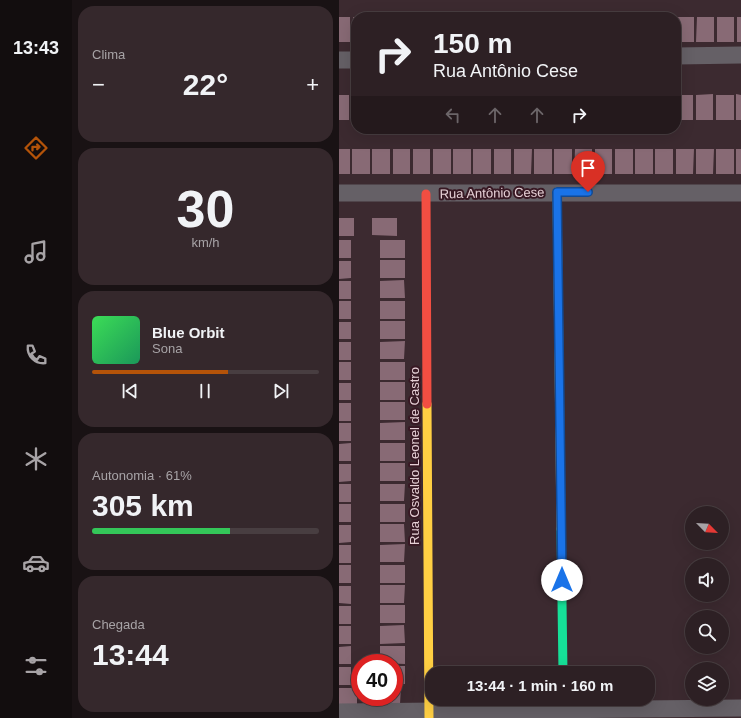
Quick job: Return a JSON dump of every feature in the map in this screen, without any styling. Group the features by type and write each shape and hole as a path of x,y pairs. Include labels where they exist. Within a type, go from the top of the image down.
{"street":[{"path":"681,56 741,55"},
{"path":"339,60 351,60"},
{"path":"557,192 563,666"},
{"name":"Rua Antônio Cese","path":"339,193 741,193"},
{"name":"Rua Osvaldo Leonel de Castro","path":"426,194 429,715"},
{"path":"339,712 429,715 563,709 691,714 741,708"}],"building":[{"path":"339,17 350,17 350,42 339,42"},
{"path":"681,17 694,17 694,42 681,42"},
{"path":"697,17 714,17 714,42 696,42"},
{"path":"717,17 734,17 734,42 717,42"},
{"path":"737,17 741,17 741,42 737,42"},
{"path":"713,94 713,120 696,120 696,95"},
{"path":"736,94 741,95 741,120 736,120"},
{"path":"339,95 349,95 349,120 339,120"},
{"path":"681,95 693,95 693,120 681,120"},
{"path":"716,95 734,95 734,120 716,120"},
{"path":"339,149 350,149 350,174 339,174"},
{"path":"352,149 370,149 370,174 352,174"},
{"path":"372,149 390,149 390,174 372,174"},
{"path":"393,149 410,149 410,174 393,174"},
{"path":"413,149 430,149 430,174 413,174"},
{"path":"433,149 451,149 451,174 433,174"},
{"path":"453,149 471,149 471,174 453,174"},
{"path":"473,149 491,149 491,174 473,174"},
{"path":"494,149 511,149 511,174 494,174"},
{"path":"514,149 532,149 531,174 514,174"},
{"path":"534,149 552,149 552,174 534,174"},
{"path":"554,149 572,149 572,174 554,174"},
{"path":"575,149 592,149 592,174 574,174"},
{"path":"595,149 612,149 612,174 595,174"},
{"path":"615,149 633,149 633,174 615,174"},
{"path":"635,149 653,149 653,174 635,174"},
{"path":"655,149 673,149 673,174 655,174"},
{"path":"676,149 694,149 693,174 676,174"},
{"path":"696,149 714,149 713,174 696,174"},
{"path":"716,149 734,149 734,174 716,174"},
{"path":"736,149 741,149 741,174 736,174"},
{"path":"339,218 354,218 354,236 339,236"},
{"path":"372,218 397,218 397,236 372,235"},
{"path":"339,240 351,240 351,258 339,258"},
{"path":"380,240 405,240 405,258 380,258"},
{"path":"380,260 405,260 405,278 380,278"},
{"path":"339,261 351,261 351,278 339,279"},
{"path":"404,280 405,298 380,298 380,281"},
{"path":"339,281 351,281 351,299 339,299"},
{"path":"339,301 351,301 351,319 339,319"},
{"path":"380,301 405,301 405,319 380,319"},
{"path":"380,321 405,321 405,339 380,339"},
{"path":"339,322 351,322 351,339 339,339"},
{"path":"405,341 404,359 380,359 380,342"},
{"path":"339,342 351,342 351,360 339,360"},
{"path":"339,362 351,362 351,380 339,380"},
{"path":"380,362 405,362 405,380 380,380"},
{"path":"380,382 405,382 405,400 380,400"},
{"path":"339,383 351,383 351,400 339,400"},
{"path":"380,402 405,402 405,420 380,420"},
{"path":"339,403 351,403 351,421 339,421"},
{"path":"405,422 405,440 380,440 380,423"},
{"path":"339,423 351,423 351,441 339,441"},
{"path":"351,443 351,461 339,461 339,444"},
{"path":"380,443 405,443 405,461 380,461"},
{"path":"380,463 405,463 405,481 380,481"},
{"path":"339,464 351,464 351,481 339,482"},
{"path":"339,484 351,484 351,502 339,502"},
{"path":"380,484 405,484 404,501 380,501"},
{"path":"339,504 351,504 351,522 339,522"},
{"path":"380,504 405,504 405,522 380,522"},
{"path":"380,524 404,524 405,542 380,542"},
{"path":"339,525 351,525 351,542 339,543"},
{"path":"405,544 404,562 380,562 380,545"},
{"path":"339,545 351,545 351,563 339,563"},
{"path":"339,565 351,565 351,583 339,583"},
{"path":"380,565 405,565 405,583 380,583"},
{"path":"380,585 405,585 404,603 380,603"},
{"path":"339,586 351,586 351,604 339,603"},
{"path":"380,605 405,605 405,623 380,623"},
{"path":"339,606 351,606 351,624 339,624"},
{"path":"404,625 405,643 380,644 380,626"},
{"path":"339,626 351,626 351,644 339,644"},
{"path":"351,646 351,664 339,664 339,647"},
{"path":"380,646 405,646 405,664 403,664 403,654 380,654"},
{"path":"403,666 405,666 405,684 403,684"},
{"path":"339,667 351,667 351,685 339,685"},
{"path":"339,688 351,688 351,705 339,705"}],"traffic: fast":[{"path":"561,529 563,666"}],"traffic: slow":[{"path":"557,192 561,529"},
{"path":"427,404 429,718"}],"traffic: jam":[{"path":"426,194 427,404"}],"route":[{"path":"562,580 557,192 588,192"}]}
